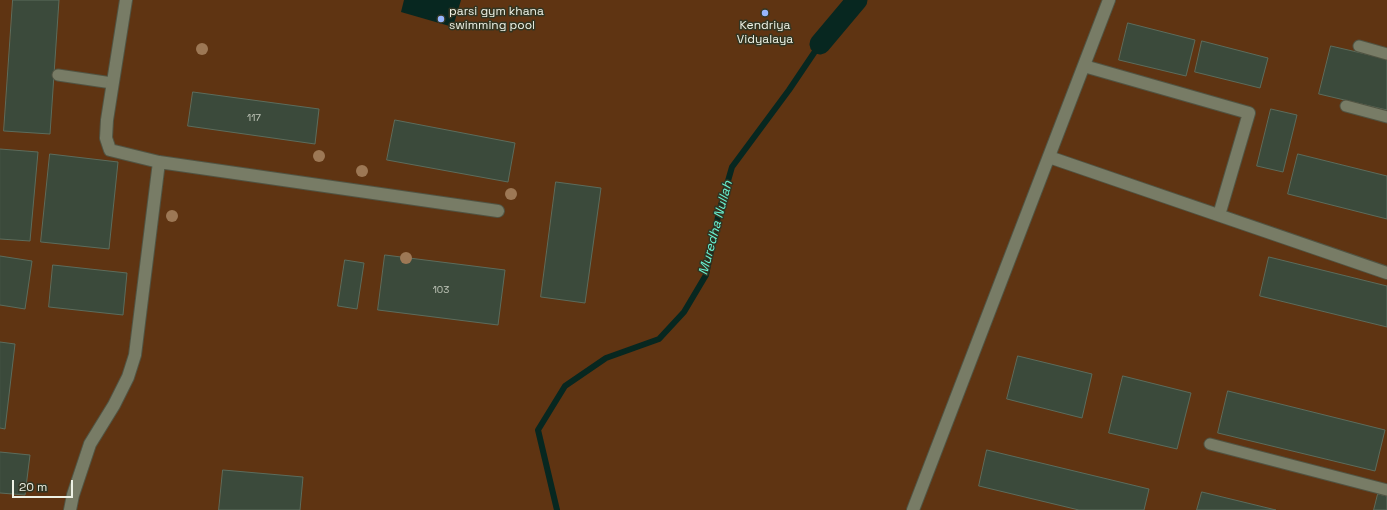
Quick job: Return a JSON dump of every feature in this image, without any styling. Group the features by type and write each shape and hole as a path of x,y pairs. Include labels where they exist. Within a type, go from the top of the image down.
{"street":[{"path":"126,0 106,120 106,138 110,150 159,162 498,211"},
{"path":"913,510 1109,0"},
{"path":"1084,66 1249,113 1219,215"},
{"path":"1049,157 1387,273"},
{"path":"70,510 73,495 90,444 114,405 128,376 135,355 159,162"}],"lane":[{"path":"1359,46 1387,54"},
{"path":"58,75 112,84"},
{"path":"1346,106 1387,117"},
{"path":"1210,444 1387,490"}],"shaded area":[{"path":"0,0 1387,0 1387,510 0,510"}],"water":[{"name":"parsi gym khana swimming pool","path":"404,0 461,0 453,27 401,12"}],"building":[{"path":"13,0 59,0 50,134 4,131"},
{"path":"1128,23 1195,40 1186,76 1119,60"},
{"path":"1202,41 1268,58 1260,88 1195,72"},
{"path":"1331,46 1387,59 1387,110 1319,94"},
{"path":"193,92 319,109 315,144 188,126"},
{"path":"1271,109 1297,115 1283,172 1257,166"},
{"path":"395,120 515,143 508,182 387,160"},
{"path":"0,149 38,152 30,241 0,239"},
{"path":"50,154 118,162 109,249 41,242"},
{"path":"1298,154 1387,176 1387,219 1288,194"},
{"path":"556,182 601,188 585,303 541,297"},
{"path":"385,255 505,270 498,325 378,310"},
{"path":"0,256 32,261 25,309 0,305"},
{"path":"1269,257 1387,286 1387,327 1260,296"},
{"path":"345,260 364,263 357,309 338,306"},
{"path":"53,265 127,273 123,315 49,307"},
{"path":"0,342 15,344 5,429 0,428"},
{"path":"1018,356 1092,374 1082,418 1007,399"},
{"path":"1123,376 1191,393 1177,449 1109,433"},
{"path":"1228,391 1385,430 1375,471 1218,433"},
{"path":"987,450 1149,489 1144,510 1079,510 979,486"},
{"path":"0,452 30,455 25,495 0,493"},
{"path":"223,470 303,477 300,510 219,510"},
{"path":"1202,492 1276,510 1197,510"},
{"path":"1378,494 1387,496 1387,510 1374,510"}],"waterway":[{"name":"Muredha Nullah","path":"820,44 857,0"},
{"name":"Muredha Nullah","path":"557,510 538,430 565,386 606,358 659,339 684,312 706,275 719,212 732,167 789,90 820,44"}],"place":[{"name":"Kendriya Vidyalaya","path":"765,13"},
{"name":"parsi gym khana swimming pool","path":"441,19"}]}
